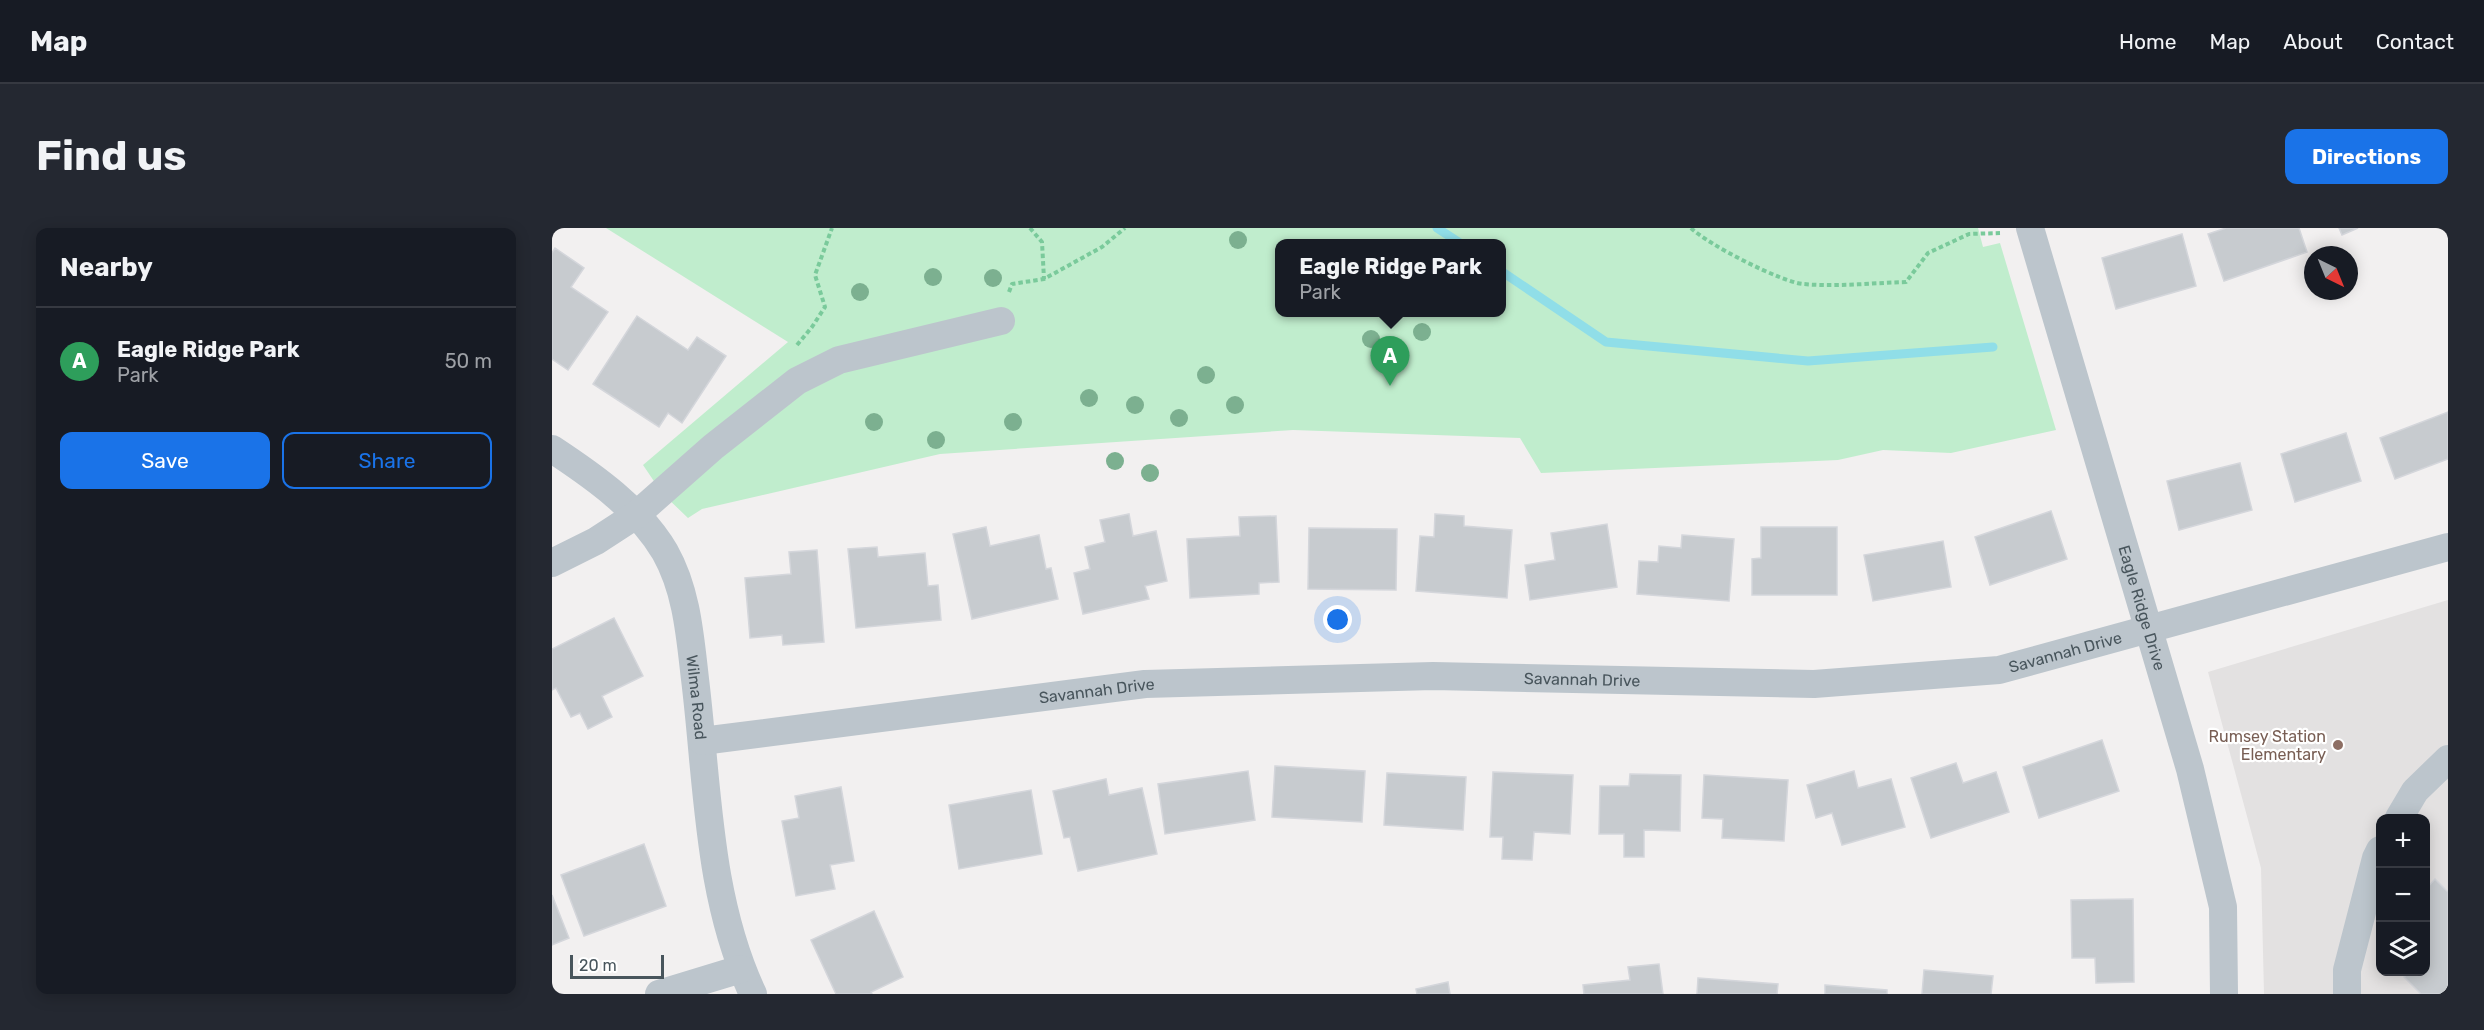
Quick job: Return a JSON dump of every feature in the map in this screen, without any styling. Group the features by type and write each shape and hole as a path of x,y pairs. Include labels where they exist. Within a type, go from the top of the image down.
{"street":[{"name":"Eagle Ridge Drive","path":"2030,228 2190,769 2223,907 2224,994"},
{"path":"552,563 596,541 636,515 713,447 797,381 839,360 1000,321"},
{"name":"Wilma Road","path":"552,449 588,472 636,515 665,552 686,607 715,874 741,969 753,994"},
{"name":"Savannah Drive","path":"702,741 1145,684 1433,676 1814,684 1999,670 2448,547"},
{"path":"2402,814 2415,791 2448,759"},
{"path":"2347,994 2347,970 2376,858"},
{"path":"659,994 741,969"}],"path":[{"path":"791,352 813,327 825,307 815,274 832,228"},
{"path":"1030,228 1042,242 1044,279"},
{"path":"1000,321 1012,284 1044,279 1102,247 1125,228"},
{"path":"1691,228 1702,239 1742,260 1801,284 1906,282 1928,253 1970,234 2000,233 2004,228"}],"shaded area":[{"name":"Rumsey Station Elementary","path":"2448,600 2448,994 2264,994 2261,868 2208,672"}],"green space":[{"path":"606,228 1978,228 1983,247 2000,243 2056,430 1951,453 1883,450 1838,460 1541,473 1520,438 1293,430 940,454 702,509 688,518 662,493 643,465 788,342"}],"building":[{"path":"2226,228 2299,228 2305,246 2304,253 2224,281 2208,234"},
{"path":"2339,228 2358,228 2342,235"},
{"path":"2182,234 2196,286 2116,309 2102,258"},
{"path":"555,248 584,268 571,287 608,312 568,370 552,359 552,253"},
{"path":"637,316 688,350 697,337 726,356 682,423 668,413 659,427 593,384"},
{"path":"2448,412 2448,459 2395,479 2380,438"},
{"path":"2346,433 2361,481 2295,502 2281,454"},
{"path":"2240,463 2252,510 2179,530 2167,481"},
{"path":"2051,511 2067,559 1990,585 1975,537"},
{"path":"1129,514 1133,536 1156,531 1167,581 1145,586 1149,599 1083,614 1074,573 1090,569 1085,547 1105,542 1100,520"},
{"path":"1435,514 1464,516 1464,526 1512,530 1507,598 1416,591 1420,536 1434,537"},
{"path":"1276,516 1279,582 1259,583 1259,594 1190,598 1187,539 1240,536 1239,517"},
{"path":"1607,524 1617,587 1530,600 1525,565 1555,560 1551,533"},
{"path":"986,527 990,546 1039,535 1046,569 1051,568 1058,599 972,619 953,534"},
{"path":"1761,527 1837,527 1837,595 1752,595 1752,559 1761,558"},
{"path":"1309,528 1397,529 1396,590 1308,589"},
{"path":"1682,535 1734,539 1729,601 1637,594 1639,561 1658,562 1659,546 1681,548"},
{"path":"1943,541 1951,587 1873,601 1864,555"},
{"path":"877,547 878,557 925,553 928,586 938,585 941,620 856,628 848,549"},
{"path":"817,550 824,642 783,645 782,635 750,638 745,578 791,574 789,552"},
{"path":"614,618 643,676 602,696 612,717 588,729 580,713 571,717 556,688 552,690 552,649"},
{"path":"2102,740 2119,791 2039,818 2023,767"},
{"path":"1956,763 1963,783 1996,772 2009,812 1931,838 1911,778"},
{"path":"1275,766 1365,771 1362,822 1272,817"},
{"path":"1248,771 1255,820 1165,834 1158,784"},
{"path":"1854,771 1858,788 1891,779 1905,827 1842,845 1832,813 1816,818 1807,785"},
{"path":"1493,772 1573,775 1570,834 1534,832 1532,860 1502,859 1503,837 1490,837"},
{"path":"1387,773 1466,777 1463,830 1384,825"},
{"path":"1630,774 1681,775 1680,831 1644,830 1644,857 1624,857 1624,834 1599,834 1600,786 1629,786"},
{"path":"1704,775 1788,780 1784,841 1722,838 1723,819 1702,818"},
{"path":"1106,779 1109,795 1142,788 1157,854 1078,871 1070,837 1064,838 1053,791"},
{"path":"841,787 854,861 830,865 835,889 796,896 782,821 799,818 795,796"},
{"path":"1031,790 1042,854 959,869 949,805"},
{"path":"644,844 666,906 584,936 561,875"},
{"path":"2435,879 2448,892 2448,994 2421,994 2404,977 2430,976 2430,885"},
{"path":"552,895 569,938 552,945"},
{"path":"2133,899 2134,982 2096,983 2095,958 2072,958 2071,900"},
{"path":"874,911 903,977 871,992 872,994 836,994 811,940"},
{"path":"1659,964 1663,994 1584,994 1583,985 1630,980 1628,967"},
{"path":"1924,970 1993,976 1991,994 1922,994"},
{"path":"1698,978 1778,984 1777,994 1697,994"},
{"path":"1448,982 1450,994 1417,994 1416,989"},
{"path":"1825,985 1887,990 1887,994 1825,994"}],"waterway":[{"path":"1437,228 1454,239"},
{"path":"1506,274 1606,342 1808,361 1993,347"}],"place":[{"name":"Eagle Ridge Park","path":"1390,386"},
{"name":"Rumsey Station Elementary","path":"2338,745"}]}
